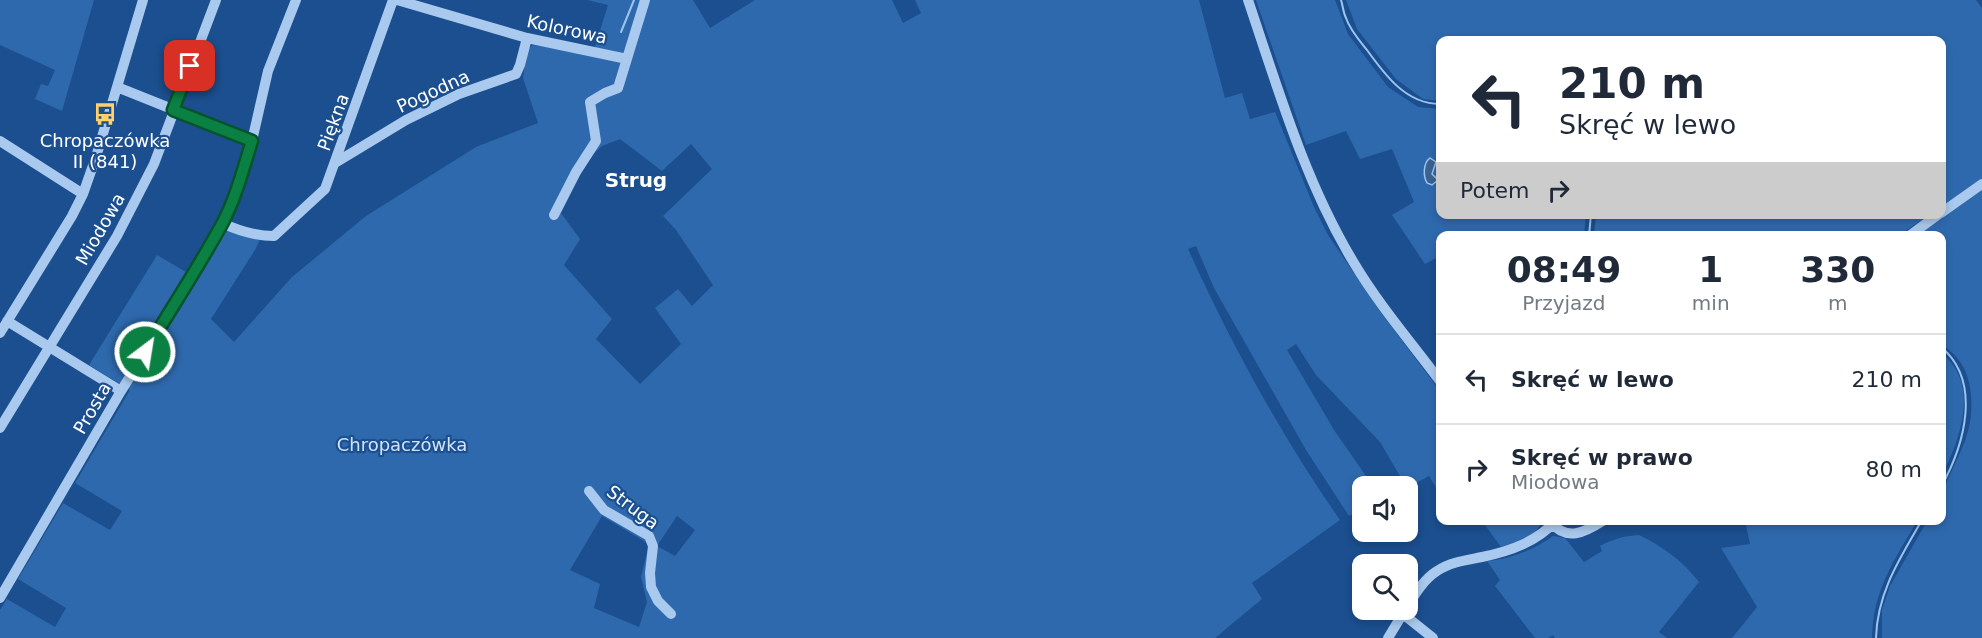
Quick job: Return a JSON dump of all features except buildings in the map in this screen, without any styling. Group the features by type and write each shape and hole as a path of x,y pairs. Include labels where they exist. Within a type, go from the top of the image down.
{"street":[{"path":"0,333 72,216 83,194 143,0"},
{"name":"Miodowa","path":"0,428 117,236 154,164 216,0"},
{"name":"Prosta","path":"0,598 121,391 192,278 222,223 235,194 252,141 268,71 296,0"},
{"name":"Kolorowa","path":"395,0 527,38 627,59"},
{"name":"Piękna","path":"222,223 234,229 261,236 274,236 325,189 395,0"},
{"path":"554,215 576,172 596,141 590,102 618,88 645,0"},
{"path":"1248,0 1302,156 1332,222 1353,263 1436,376"},
{"name":"Pogodna","path":"335,163 406,120 459,94 516,74 527,38"},
{"path":"117,87 252,141"},
{"path":"0,141 83,194"},
{"path":"1946,210 1982,184"},
{"path":"1916,231 1933,219"},
{"path":"7,321 121,391"},
{"name":"Struga","path":"589,491 604,510 649,536 653,546 651,587 658,601 671,614"},
{"path":"1418,591 1439,570 1462,561 1521,546 1538,537 1550,525"},
{"path":"1556,525 1566,534 1575,534 1596,525"},
{"path":"1388,638 1399,620"},
{"path":"1415,620 1433,638"}],"green space":[{"path":"0,0 94,0 62,111 35,99 41,84 48,86 55,70 0,45"},
{"name":"Chropaczówka","path":"587,0 693,0 710,28 755,0 892,0 903,23 921,13 915,0 1199,0 1225,98 1242,93 1250,119 1275,112 1328,235 1379,310 1436,386 1436,487 1429,476 1418,482 1418,476 1400,476 1380,442 1316,375 1296,344 1287,350 1334,430 1366,476 1352,476 1352,514 1349,516 1306,450 1214,288 1196,246 1188,249 1239,354 1297,455 1340,520 1252,583 1262,599 1215,638 0,638 0,610 7,599 55,627 66,608 18,579 63,503 110,530 122,511 75,483 130,390 89,365 157,255 186,272 216,221 263,233 255,250 211,319 234,342 292,277 366,216 476,147 538,123 523,78 527,50 533,45 571,51 594,50 608,5","holes":["620,139 662,171 691,144 712,169 663,216 676,230 713,285 692,306 678,289 655,308 681,344 640,384 596,339 612,319 564,265 580,239 561,213 588,159 602,146","602,516 649,544 641,577 647,602 639,627 594,608 600,584 570,570","677,516 695,530 675,556 657,546"]},
{"path":"1256,0 1335,0 1348,34 1388,87 1418,107 1436,109 1436,219 1586,219 1584,231 1436,231 1436,258 1425,264 1392,215 1414,202 1392,149 1360,159 1346,131 1306,145"},
{"path":"1346,0 1976,0 1982,8 1982,179 1946,204 1946,36 1436,36 1436,101 1423,99 1396,79 1357,29"},
{"path":"1982,190 1982,638 1882,638 1882,610 1890,586 1925,525 1946,525 1946,484 1964,443 1971,417 1967,374 1957,357 1946,348 1946,231 1924,231 1941,219 1946,219 1946,215"},
{"path":"1596,219 1924,219 1905,231 1594,231"},
{"path":"1946,358 1954,366 1961,380 1964,396 1960,430 1946,466"},
{"path":"1485,525 1540,525 1531,535 1501,547"},
{"path":"1746,525 1915,525 1886,576 1876,605 1872,638 1732,638 1757,607 1721,548 1750,544"},
{"path":"1639,535 1672,555 1699,582 1659,632 1667,638 1555,638 1553,635 1548,638 1535,638 1495,586 1500,580 1487,561 1522,553 1553,536 1565,538 1584,562 1602,551 1600,546 1619,538"}],"shaded area":[{"path":"1430,158 1436,162 1432,174 1436,182 1432,185 1427,183 1424,173 1426,163"}],"waterway":[{"path":"621,32 634,0"},
{"path":"1341,0 1352,31 1389,78 1407,94 1428,103 1436,104"},
{"path":"1589,231 1591,219"},
{"path":"1946,352 1954,361 1962,377 1965,395 1962,433 1946,478"},
{"path":"1876,638 1877,622 1885,591 1919,525"}],"place":[{"name":"Chropaczówka II (841)","path":"105,114"}],"district":[{"name":"Strug","path":"636,180"}],"route":[{"path":"145,352 192,278 222,223 235,194 252,141 173,110 190,66"}]}
